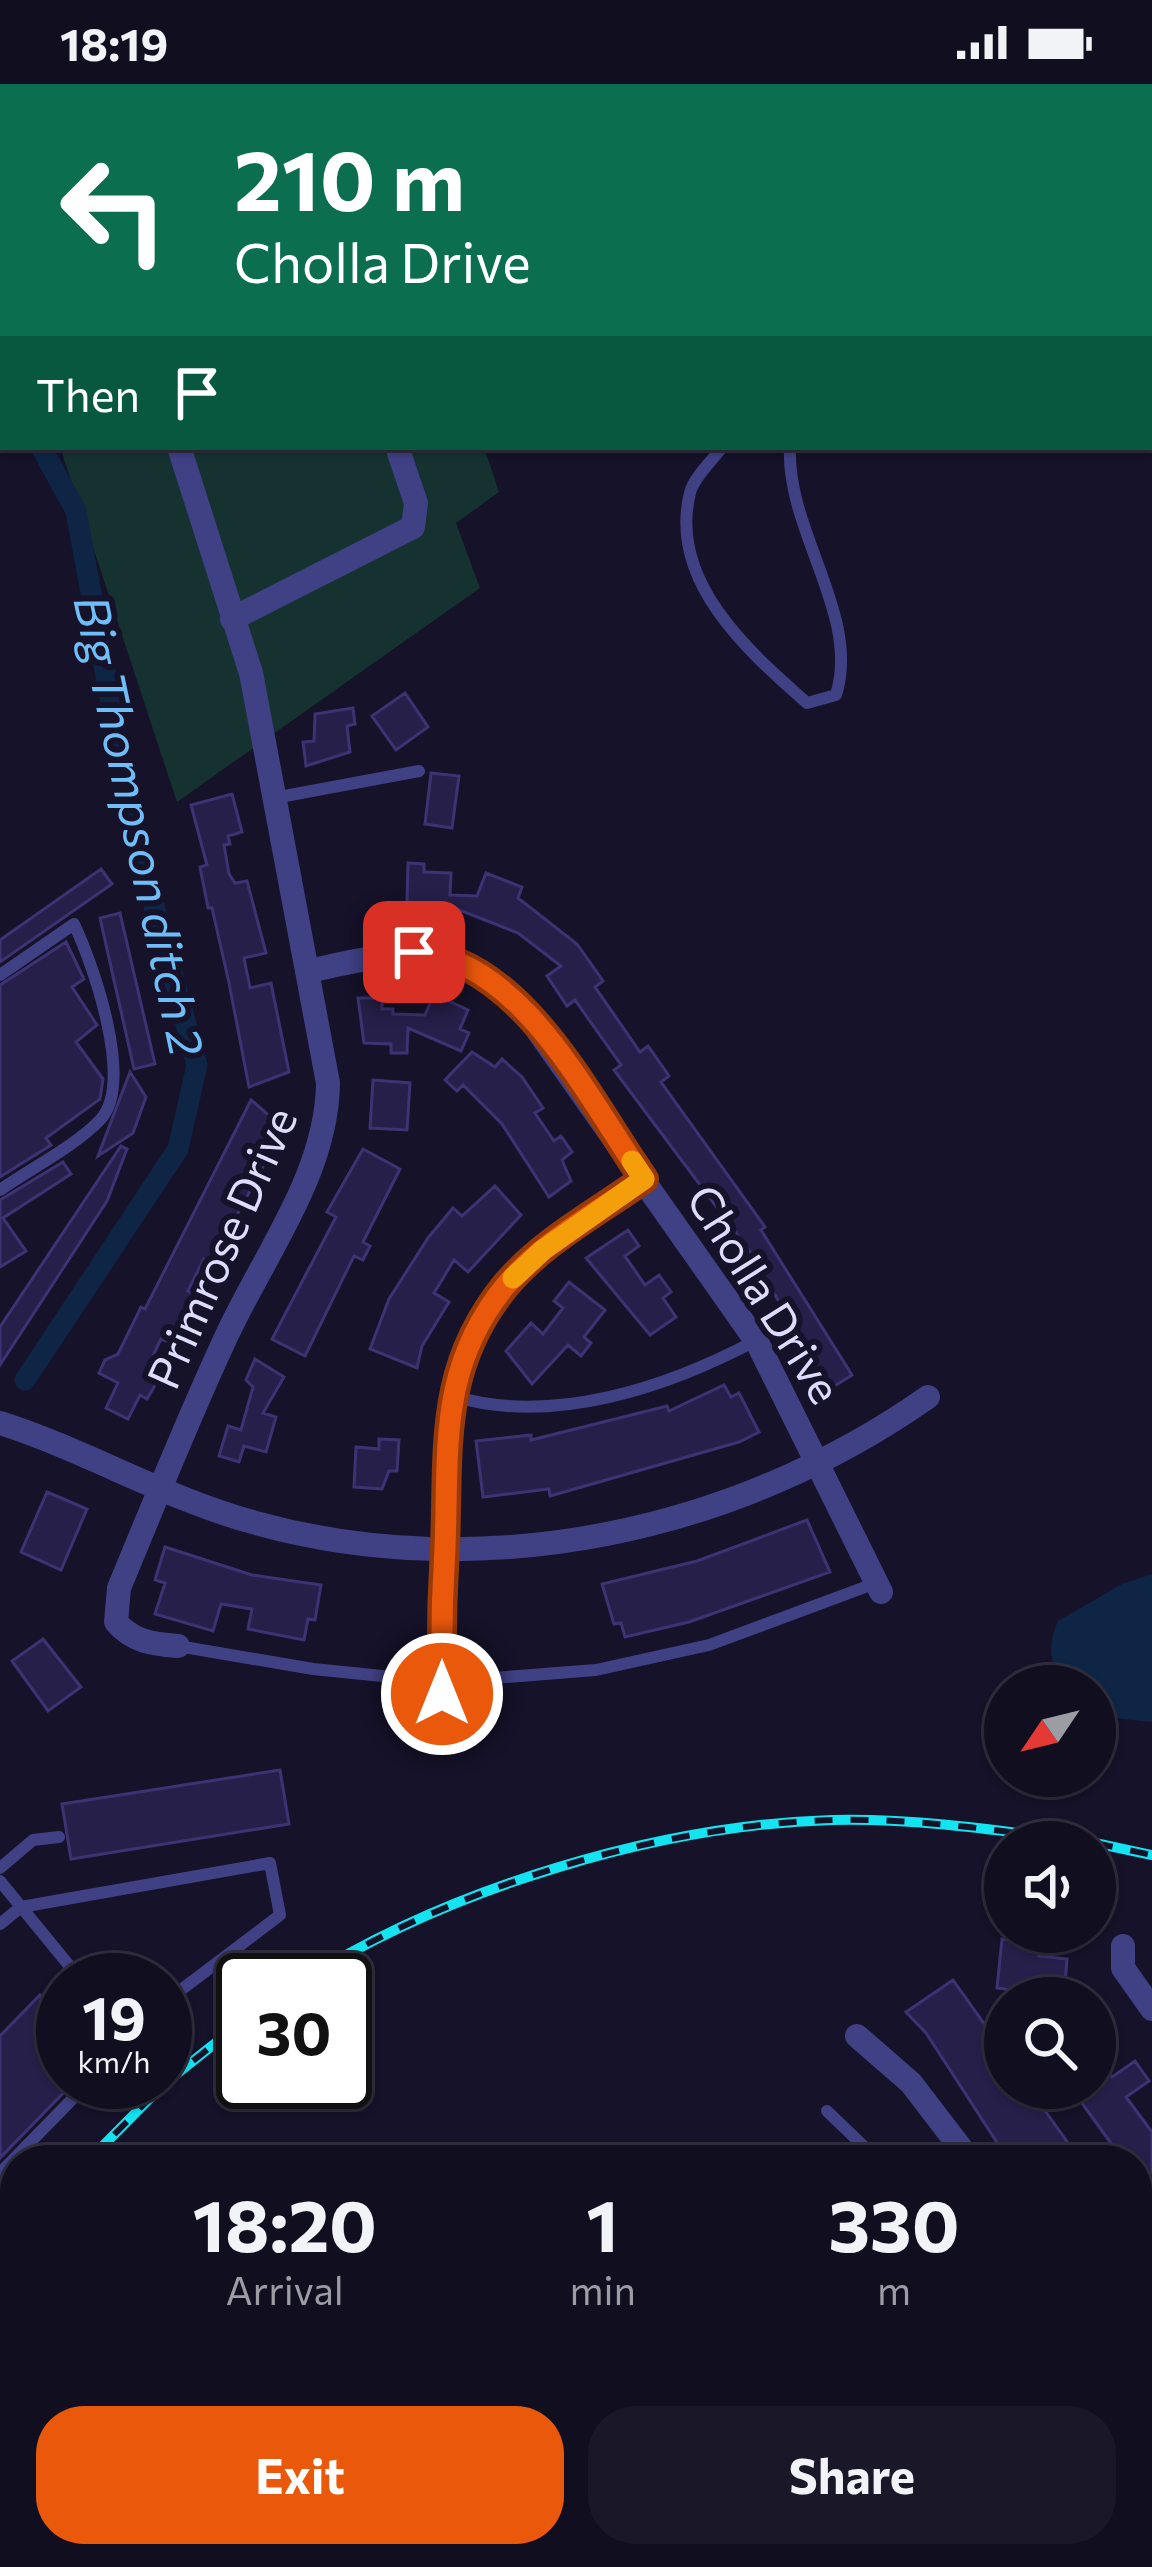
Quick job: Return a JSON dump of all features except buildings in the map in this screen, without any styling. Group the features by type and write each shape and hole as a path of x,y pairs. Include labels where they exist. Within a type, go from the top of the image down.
{"street":[{"name":"Primrose Drive","path":"178,1646 139,1640 116,1622 119,1588 230,1328 318,1152 328,1116 328,1083 309,970 251,674 180,450"},
{"path":"232,619 413,527 416,502 398,450"},
{"name":"Cholla Drive","path":"309,970 414,952 449,957 483,972 520,1004 756,1340 879,1587"},
{"path":"442,1688 444,1454 452,1395 473,1337 508,1283 543,1250 644,1179"},
{"path":"0,1423 38,1435 159,1491 284,1529 445,1547 555,1542 656,1523 763,1489 819,1463 928,1397"},
{"path":"0,1407 38,1435"},
{"path":"1123,1946 1123,1968 1152,2009"},
{"path":"857,2036 911,2083 959,2145"}],"lane":[{"path":"720,450 690,490 689,561 717,610 757,659 807,703 836,695 845,668 796,511 790,450"},
{"path":"274,797 419,771"},
{"path":"0,975 74,924 97,972 115,1090 101,1119 0,1190"},
{"path":"452,1395 511,1410 558,1405 680,1375 756,1340"},
{"path":"178,1646 442,1688 596,1670 673,1654 879,1587"},
{"path":"0,1868 33,1840 58,1837"},
{"path":"0,1924 21,1907 270,1863 280,1916 192,1982"},
{"path":"0,1881 59,1953"},
{"path":"27,2145 63,2109"},
{"path":"827,2111 862,2145"}],"green space":[{"path":"61,450 485,450 499,492 456,523 480,588 177,802"}],"water":[{"path":"1152,1574 1152,1722 1116,1718 1116,1665 1053,1665 1052,1638 1058,1621 1122,1584"}],"waterway":[{"name":"Big Thompson ditch 2","path":"25,1380 178,1149 197,1065 135,835 76,511 43,450"}],"railway":[{"path":"351,1953 490,1890 558,1867 697,1834 832,1820 984,1829"},
{"path":"1116,1847 1152,1855"},
{"path":"104,2145 164,2084 216,2043"}],"slow traffic":[{"path":"513,1278 543,1250 644,1179 632,1161"}],"route":[{"path":"414,952 467,964 520,1004 644,1179 525,1265 497,1298 465,1357 453,1390 444,1454 442,1694"}]}
